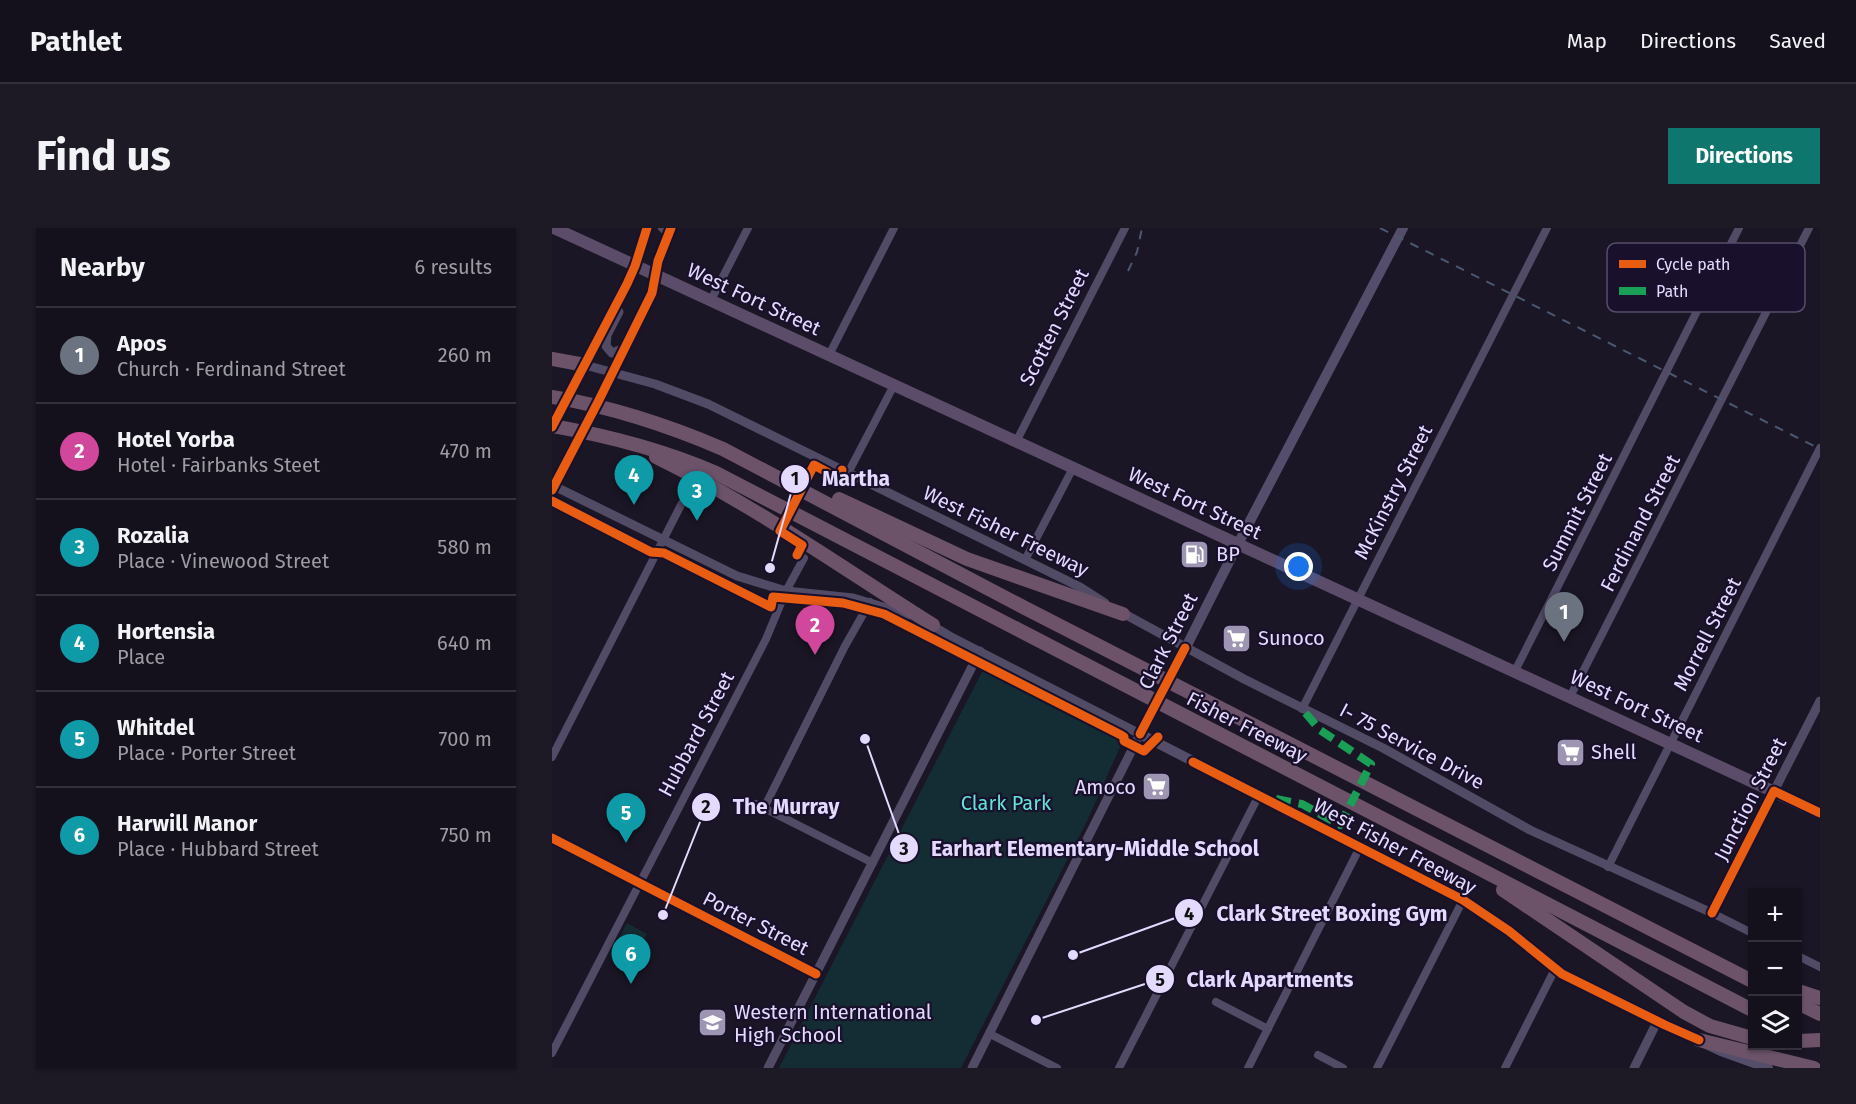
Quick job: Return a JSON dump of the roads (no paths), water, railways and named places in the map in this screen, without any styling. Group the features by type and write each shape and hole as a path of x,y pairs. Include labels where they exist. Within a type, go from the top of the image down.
{"highway":[{"path":"552,359 582,370"},
{"path":"552,389 615,410"},
{"name":"Fisher Freeway","path":"552,397 615,410 677,429 768,472 1025,608 1748,979"},
{"name":"Fisher Freeway","path":"552,426 611,437 670,454 736,483 1748,1008"},
{"path":"552,435 611,437 700,479 782,526 933,625"},
{"path":"768,472 836,497 967,559 1123,614"},
{"path":"1454,857 1684,1012 1710,1026 1748,1037"},
{"path":"1708,958 1748,973"},
{"path":"1802,993 1820,998"},
{"path":"1802,1005 1820,1014"},
{"path":"1802,1035 1820,1042"},
{"path":"1699,1040 1814,1068"},
{"path":"1802,1041 1820,1042"}],"main road":[{"name":"West Fort Street","path":"554,228 1820,813"},
{"name":"Clark Street","path":"1140,734 1402,231"},
{"name":"West Fisher Freeway","path":"1140,734 1463,900 1509,931 1555,969 1657,1022 1721,1051 1768,1068"}],"street":[{"path":"552,426 627,284 647,228"},
{"path":"553,487 614,372 652,293 658,261 670,231 662,228"},
{"path":"711,300 748,228"},
{"path":"829,355 894,228"},
{"name":"Scotten Street","path":"1016,442 1125,228"},
{"name":"McKinstry Street","path":"1302,709 1547,228"},
{"name":"Summit Street","path":"1731,243 1739,228"},
{"name":"Ferdinand Street","path":"1801,243 1809,228"},
{"path":"625,348 612,353 606,348 606,342 622,305 627,284"},
{"name":"Summit Street","path":"1515,671 1696,312"},
{"name":"Ferdinand Street","path":"1570,697 1766,312"},
{"name":"West Fisher Freeway","path":"582,370 614,372 672,389 708,404 1080,587 1123,614 1302,709"},
{"path":"848,473 894,385"},
{"name":"Morrell Street","path":"1608,867 1820,448"},
{"path":"1025,560 1073,468"},
{"name":"West Fisher Freeway","path":"553,487 737,576 786,591 831,595 870,602 905,613 933,625 1140,734"},
{"path":"552,757 682,503 688,500"},
{"name":"Hubbard Street","path":"552,1053 766,639 786,591 804,558"},
{"path":"764,808 845,646 870,602"},
{"path":"768,1068 980,651"},
{"name":"Junction Street","path":"1712,913 1820,701"},
{"name":"I- 75 Service Drive","path":"1302,709 1383,748 1556,843 1712,913"},
{"name":"Clark Street","path":"972,1068 1140,734"},
{"path":"1119,1068 1258,795"},
{"path":"756,804 873,863"},
{"name":"Porter Street","path":"552,838 816,974"},
{"path":"1248,1068 1360,847"},
{"path":"1377,1068 1463,900"},
{"path":"1712,913 1748,931"},
{"path":"1802,958 1820,967"},
{"path":"1505,1068 1555,969"},
{"path":"1216,1002 1268,1029"},
{"path":"1634,1068 1657,1022"},
{"path":"990,1035 1057,1068"},
{"path":"1318,1056 1343,1068"}],"railway":[{"path":"1128,271 1137,252 1142,228"},
{"path":"1380,228 1820,449"}],"place":[{"name":"Hortensia","path":"634,505"},
{"name":"Rozalia","path":"697,521"},
{"name":"BP","path":"1195,554"},
{"name":"Martha","path":"770,568"},
{"name":"Sunoco","path":"1237,638"},
{"name":"Apos","path":"1564,642"},
{"name":"Hotel Yorba","path":"815,655"},
{"name":"Earhart Elementary-Middle School","path":"865,739"},
{"name":"Shell","path":"1570,752"},
{"name":"Amoco","path":"1157,787"},
{"name":"Whitdel","path":"626,843"},
{"name":"The Murray","path":"663,915"},
{"name":"Clark Street Boxing Gym","path":"1073,955"},
{"name":"Harwill Manor","path":"631,984"},
{"name":"Clark Apartments","path":"1036,1020"},
{"name":"Western International High School","path":"713,1023"}],"park label":[{"name":"Clark Park","path":"1006,803"}]}
